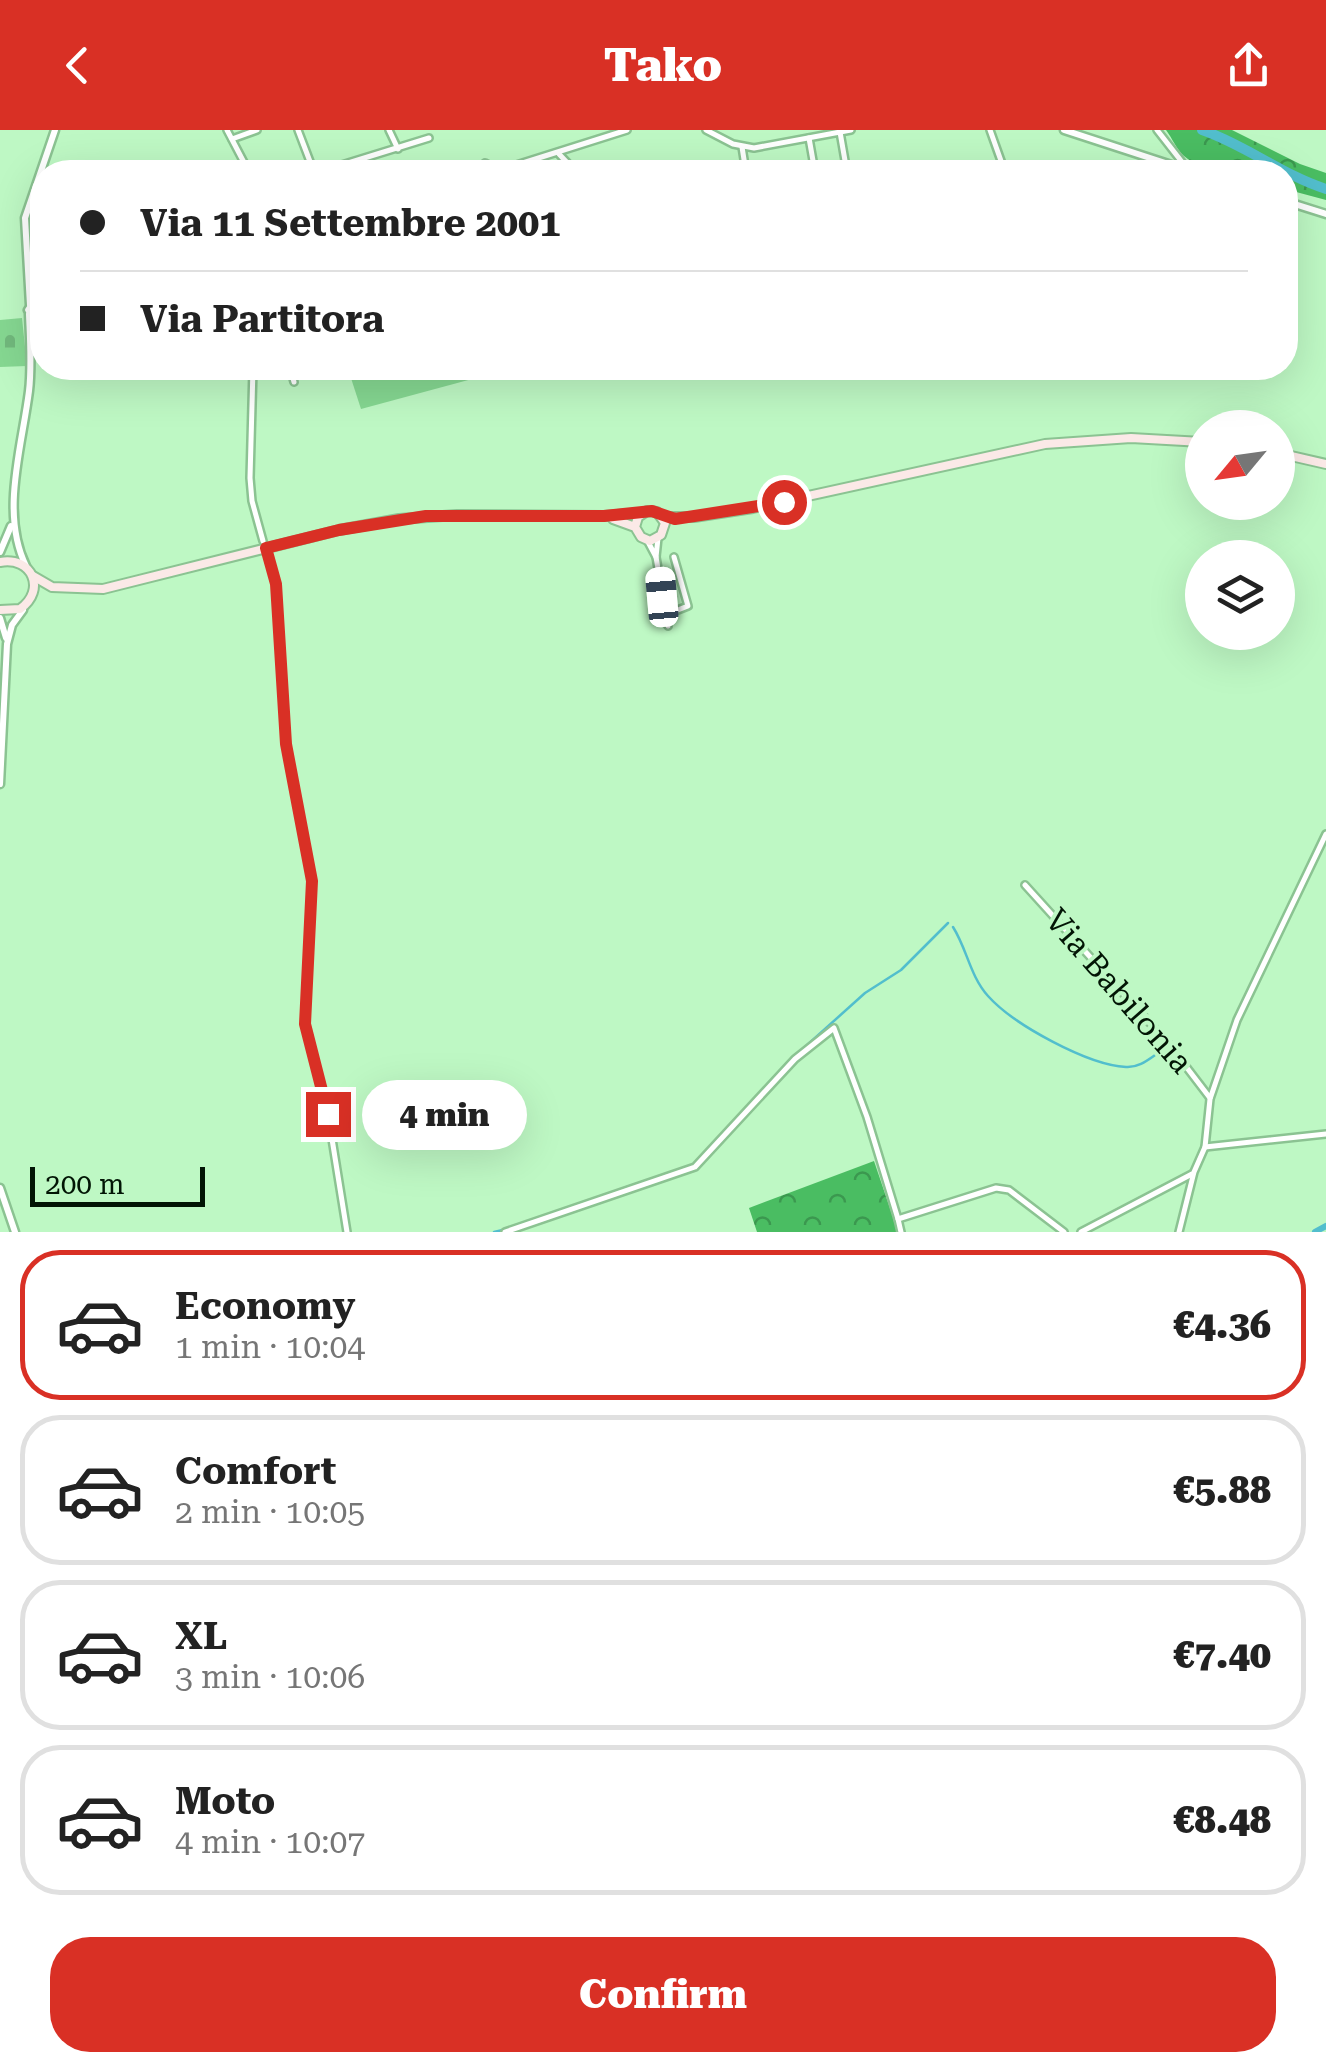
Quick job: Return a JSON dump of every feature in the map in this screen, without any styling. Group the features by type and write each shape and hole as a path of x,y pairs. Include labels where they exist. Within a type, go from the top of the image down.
{"main road":[{"path":"642,513 635,526 638,535 647,540 658,538 664,528 694,518 1044,444 1131,438 1185,441"},
{"path":"1295,457 1326,464"},
{"path":"0,610 14,611 41,594 122,586 265,544 399,519 457,515 604,516 656,511 664,528"},
{"path":"604,516 635,526"},
{"path":"662,517 694,518"},
{"path":"0,562 15,561 48,586 64,589"},
{"path":"27,604 35,588 33,576"}],"street":[{"path":"44,160 55,130"},
{"path":"227,130 243,160"},
{"path":"232,139 257,130"},
{"path":"298,130 311,160"},
{"path":"390,130 398,148"},
{"path":"539,160 627,130"},
{"path":"706,130 742,147 754,148 852,130"},
{"path":"990,130 1001,160"},
{"path":"1064,130 1155,160"},
{"path":"1157,130 1181,160"},
{"path":"840,132 844,160"},
{"path":"357,160 429,138"},
{"path":"809,138 813,160"},
{"path":"742,147 744,160"},
{"path":"559,154 565,160"},
{"path":"30,198 24,231 30,294"},
{"path":"1298,205 1326,214"},
{"path":"0,552 12,520 29,392 30,331"},
{"path":"252,380 252,501 276,584 286,744 312,881 305,1024 328,1114 347,1232"},
{"path":"12,520 16,547 26,567"},
{"path":"656,557 658,538"},
{"path":"647,540 656,557 668,626"},
{"path":"666,614 688,606 674,557"},
{"path":"660,574 678,573"},
{"path":"0,784 7,644 12,625 27,604"},
{"path":"0,618 7,644"},
{"path":"1179,1232 1194,1172 1206,1148 1210,1099 1236,1020 1326,834"},
{"name":"Via Babilonia","path":"1025,885 1168,1043 1210,1099"},
{"path":"506,1232 695,1167 795,1059 834,1028 867,1117 900,1232"},
{"path":"1206,1148 1326,1134"},
{"path":"1081,1232 1194,1172"},
{"path":"0,1188 15,1232"},
{"path":"898,1219 996,1188 1009,1190 1064,1232"}],"green space":[{"path":"1166,130 1232,130 1292,160 1191,160 1181,153"},
{"path":"1298,163 1326,173 1326,200 1298,192"},
{"path":"22,318 27,366 0,367 0,320"},
{"path":"352,380 469,380 361,409"},
{"path":"874,1161 898,1232 757,1232 749,1208"}],"waterway":[{"path":"1202,130 1264,160"},
{"path":"1298,178 1326,189"},
{"path":"737,1118 786,1064 865,993 901,970 948,923"},
{"path":"953,927 988,996 1033,1031 1110,1065 1136,1066 1161,1051"},
{"path":"627,1187 654,1178"},
{"path":"1315,1232 1326,1226"},
{"path":"494,1232 507,1229"}],"route":[{"path":"328,1114 305,1024 312,881 286,744 276,584 266,548 339,530 426,516 604,516 652,511 675,519 784,502"}]}
